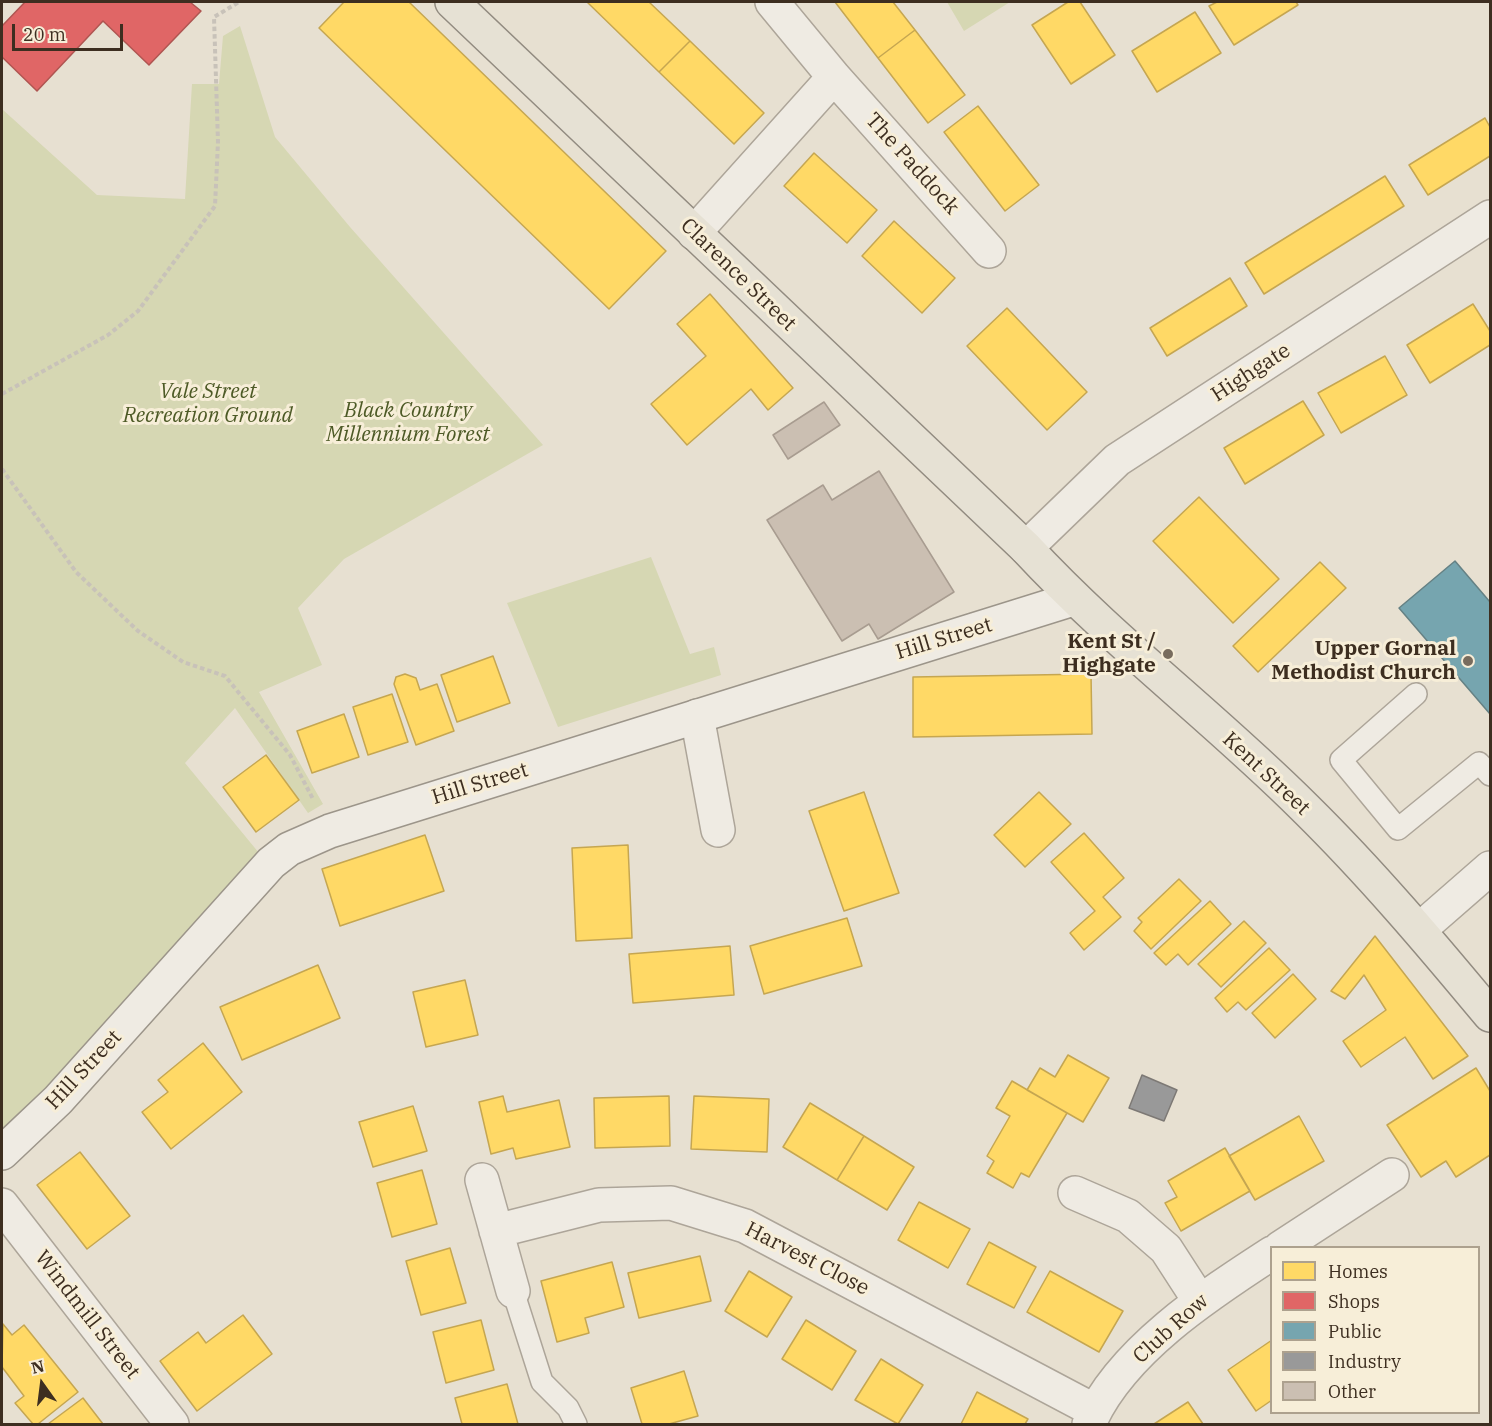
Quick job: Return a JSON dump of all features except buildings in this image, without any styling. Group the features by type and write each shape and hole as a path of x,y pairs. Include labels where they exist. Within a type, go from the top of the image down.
{"main road":[{"name":"Clarence Street","path":"452,2 1026,548"},
{"name":"Kent Street","path":"1026,548 1073,598 1305,808 1419,930 1491,1015"}],"street":[{"name":"The Paddock","path":"772,2 834,77 989,251"},
{"path":"694,233 834,77"},
{"name":"Highgate","path":"1026,548 1117,460 1491,217"},
{"name":"Hill Street","path":"2,1153 58,1100 272,863 289,849 330,831 1073,598"},
{"path":"697,716 718,830"},
{"path":"1419,930 1491,868"},
{"path":"1283,1246 1392,1175"},
{"path":"482,1180 513,1291"},
{"path":"1075,1193 1128,1216 1166,1249 1199,1300"},
{"name":"Harvest Close","path":"496,1231 599,1205 671,1203 745,1226 1092,1418"},
{"name":"Windmill Street","path":"2,1205 172,1425"},
{"name":"Club Row","path":"1092,1418 1108,1389 1146,1348 1199,1300 1270,1254"}],"lane":[{"path":"1416,694 1341,760 1398,829 1479,763 1491,775"},
{"path":"513,1291 542,1382 568,1408 576,1425"}],"path":[{"path":"2,394 108,334 138,311 215,206 218,142 214,18 239,2"},
{"path":"2,469 76,572 130,624 183,662 225,676 290,755 330,831"}],"green space":[{"path":"947,2 1010,2 964,31"},
{"name":"Vale Street Recreation Ground","path":"240,26 275,137 350,227 543,445 344,559 298,608 322,665 259,692 323,804 308,813 235,708 185,763 259,853 2,1140 2,109 97,195 185,199 192,84 219,84 223,36"},
{"path":"651,557 690,654 714,647 721,675 558,727 507,603"}],"place":[{"name":"Kent St / Highgate","path":"1168,654"},
{"name":"Upper Gornal Methodist Church","path":"1468,661"}],"park label":[{"name":"Black Country Millennium Forest","path":"408,423"}]}
